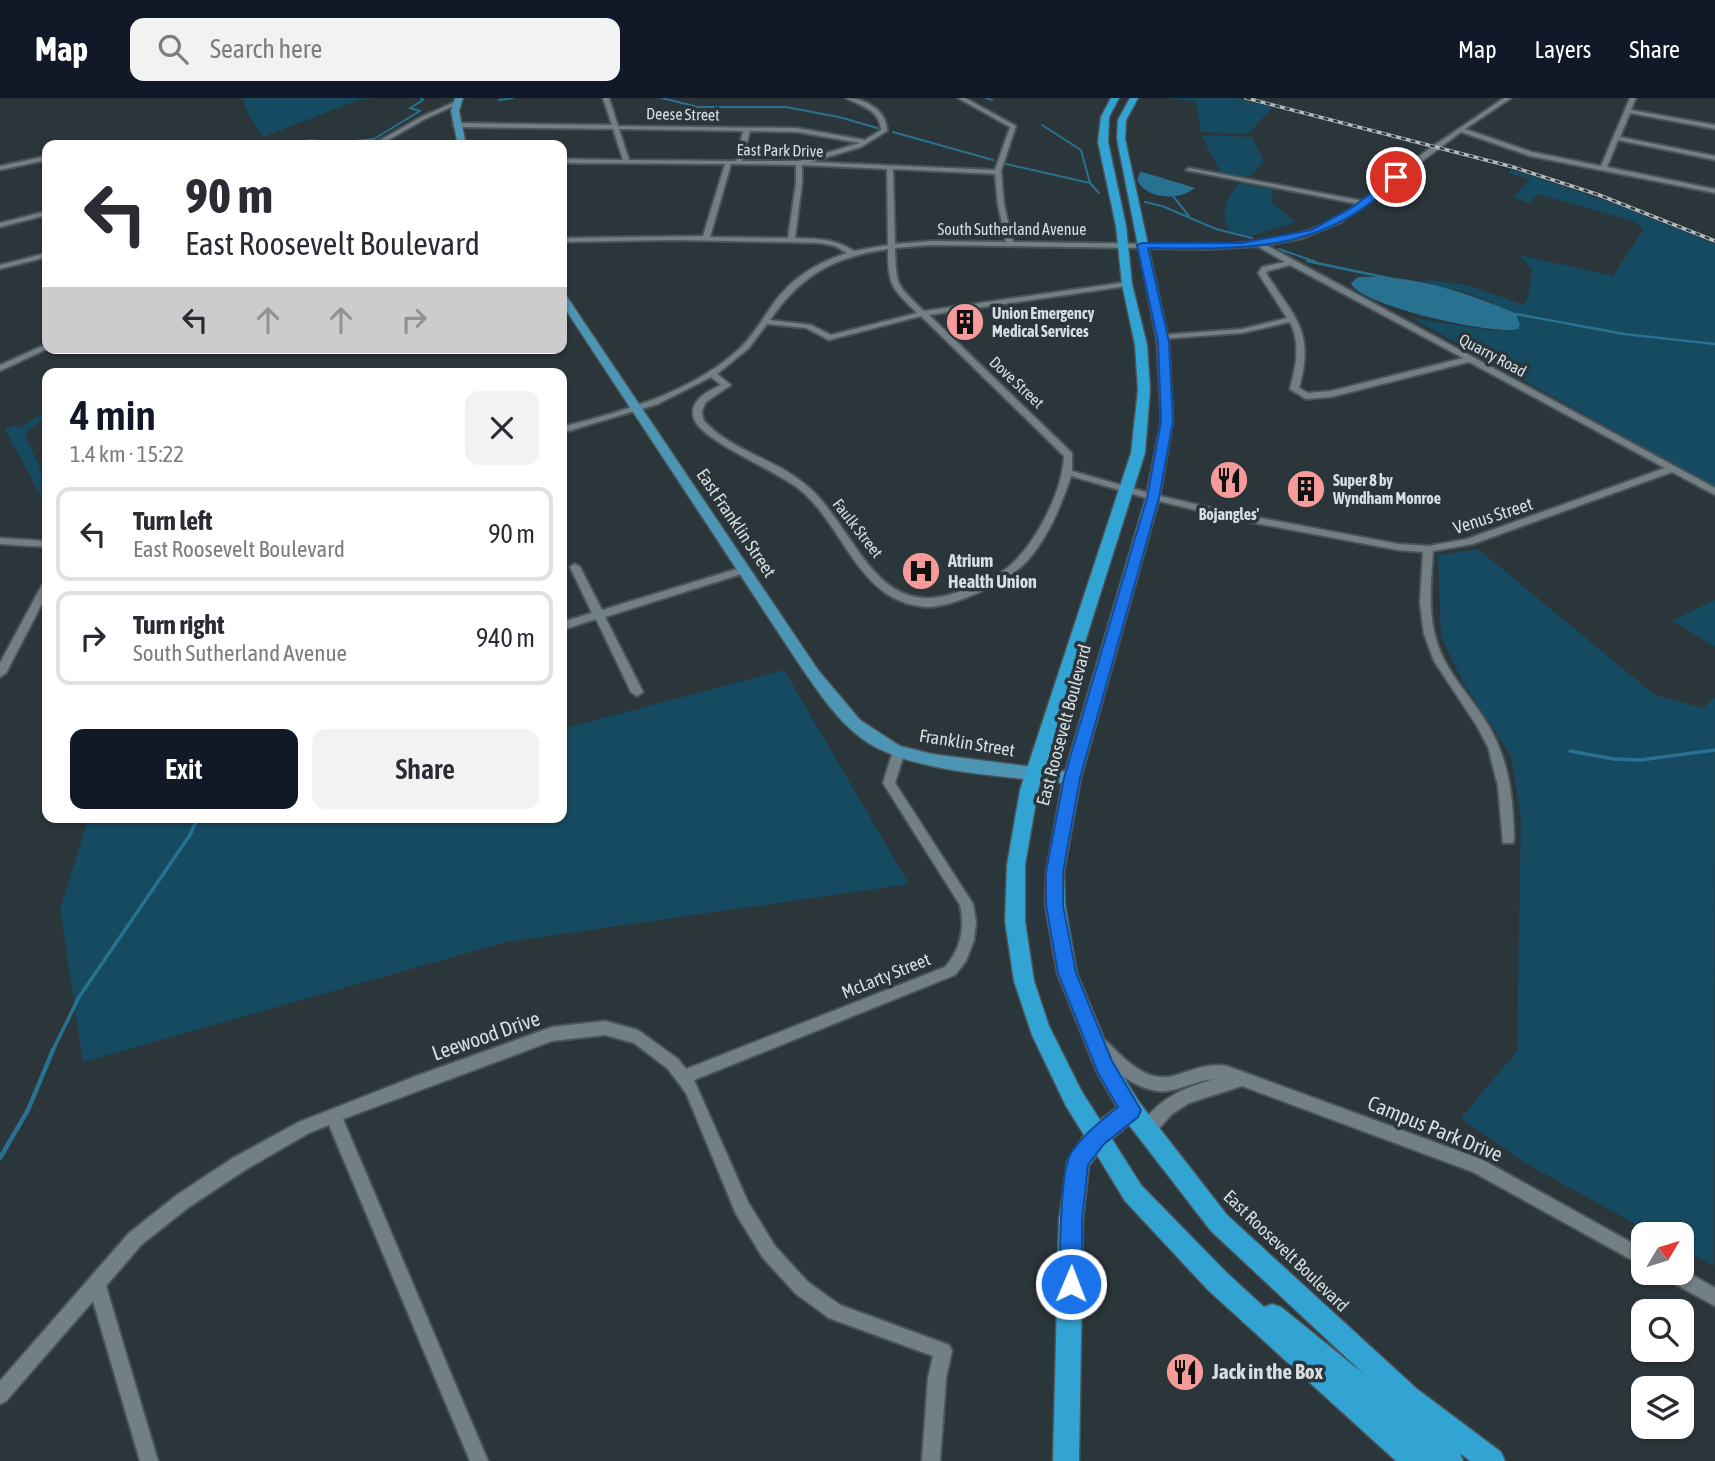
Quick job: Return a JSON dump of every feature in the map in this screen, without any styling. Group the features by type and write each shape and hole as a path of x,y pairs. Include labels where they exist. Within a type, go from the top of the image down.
{"highway":[{"name":"East Roosevelt Boulevard","path":"1115,98 1105,117 1103,142 1121,226 1127,284 1141,345 1144,390 1138,453 1035,773 1016,865 1015,921 1024,981 1039,1028 1074,1100 1133,1193 1235,1297 1416,1461"},
{"name":"East Roosevelt Boulevard","path":"1134,98 1122,120 1121,139 1162,337 1167,421 1153,498 1072,778 1055,872 1055,905 1067,973 1105,1066 1131,1110 1229,1232 1408,1398 1492,1461"},
{"path":"1066,1461 1071,1220 1078,1161 1097,1136 1131,1110"},
{"path":"1235,1297 1262,1307 1450,1461"}],"main road":[{"path":"458,101 456,125 460,140"},
{"name":"East Franklin Street","path":"567,305 830,699 865,731 899,751"},
{"name":"Franklin Street","path":"899,751 936,760 1072,778"}],"street":[{"path":"606,98 627,162"},
{"path":"790,240 799,183 799,163 868,142 884,131 884,122 869,106 849,98"},
{"path":"961,98 1013,126 998,172 1001,205 1010,244"},
{"name":"South Sutherland Avenue","path":"853,254 892,246 932,243 1208,247 1258,244 1314,233 1338,221 1436,146 1508,98"},
{"path":"1603,169 1633,98"},
{"path":"384,140 458,101"},
{"path":"1628,111 1715,127"},
{"name":"Deese Street","path":"456,125 797,130 868,142"},
{"path":"1462,128 1498,145 1715,191"},
{"path":"738,164 747,129"},
{"path":"1617,138 1715,158"},
{"path":"0,167 42,159"},
{"name":"East Park Drive","path":"567,161 799,163 998,172"},
{"path":"706,239 728,164"},
{"name":"Dove Street","path":"890,166 894,284 921,314 1065,449 1070,462 1066,477"},
{"path":"1189,170 1363,203"},
{"path":"0,225 42,214"},
{"path":"567,240 831,242 853,254"},
{"name":"Quarry Road","path":"1258,244 1288,263 1715,492"},
{"path":"567,429 637,410 688,388 738,354 766,322 786,292 803,277 853,254"},
{"path":"0,267 42,256"},
{"path":"1288,263 1265,269 1262,273 1286,306 1301,345 1300,372 1294,389 1297,393 1309,396 1331,394 1470,359"},
{"path":"766,322 810,327 821,330 829,338 921,314 1127,284"},
{"path":"1162,337 1241,331 1292,319"},
{"path":"0,368 42,348"},
{"name":"Faulk Street","path":"710,373 727,385 706,396 698,405 697,415 702,425 809,493 884,587 908,601 926,604 942,601 983,586 1011,569 1037,542 1066,477"},
{"name":"Venus Street","path":"1153,498 1398,547 1428,549 1469,542 1672,469"},
{"path":"1066,477 1107,491 1125,490 1153,498"},
{"path":"0,541 42,544"},
{"path":"1428,549 1429,634 1436,653 1488,735 1496,753 1506,791 1508,839"},
{"path":"575,567 637,692"},
{"path":"567,624 744,570"},
{"path":"0,673 42,594"},
{"name":"McLarty Street","path":"682,1077 713,1067 950,971 958,963 968,937 970,915 966,904 890,783 899,751"},
{"name":"Leewood Drive","path":"0,1395 135,1239 183,1201 239,1164 304,1127 333,1115 552,1034 605,1028 638,1037 673,1064 691,1088 742,1208 769,1252 802,1288 835,1312 943,1350 937,1378 931,1461"},
{"name":"Campus Park Drive","path":"1093,1037 1126,1069 1153,1083 1172,1083 1205,1071 1227,1073 1477,1166 1631,1251"},
{"path":"1147,1130 1157,1115 1169,1106 1199,1091 1232,1084 1240,1079"},
{"path":"333,1115 479,1461"},
{"path":"96,1282 149,1461"},
{"path":"1693,1285 1715,1297"}],"shaded area":[{"path":"242,98 371,98 361,99 263,137 250,118"},
{"path":"1169,98 1236,98 1273,107 1248,134 1201,132 1196,102"},
{"path":"1201,135 1252,137 1264,161 1250,176 1222,175"},
{"path":"1511,169 1621,206 1715,244 1715,487 1412,318 1494,331 1518,329 1492,302 1465,292 1425,284 1428,280 1467,285 1524,305 1532,270 1519,255 1613,276 1644,229 1633,221 1538,194 1529,203 1513,198 1531,179 1508,173"},
{"path":"1140,172 1195,188 1181,195 1156,195 1148,192 1137,180"},
{"path":"1239,183 1273,190 1272,203 1296,222 1251,236 1229,231 1225,205"},
{"path":"1358,277 1397,278 1436,285 1516,314 1520,325 1518,329 1483,328 1401,309 1359,292 1351,283"},
{"path":"42,413 42,420 28,430 25,436 42,472 42,499 5,429 16,425 18,429"},
{"path":"1478,549 1655,695 1703,708 1715,697 1714,1266 1694,1255 1694,1222 1632,1222 1525,1163 1461,1118 1517,1051 1521,817 1511,756 1463,682 1441,637 1438,555"},
{"path":"1715,600 1715,647 1672,621"},
{"path":"784,670 909,884 506,942 83,1062 60,909 87,823 567,823 567,728"}],"waterway":[{"path":"364,140 374,139 420,111 410,108 423,100 421,98"},
{"path":"499,100 513,98"},
{"path":"662,98 698,107 786,107 839,117 877,128"},
{"path":"986,98 992,100"},
{"path":"1042,125 1081,150 1090,183"},
{"path":"893,132 993,160"},
{"path":"1006,164 1090,183"},
{"path":"1090,183 1099,193"},
{"path":"1172,195 1189,216"},
{"path":"1145,202 1162,206 1216,229 1252,238"},
{"path":"1279,249 1316,262"},
{"path":"1307,261 1393,279"},
{"path":"1516,314 1624,334 1715,344"},
{"path":"1570,751 1614,759 1640,760 1715,750"},
{"path":"52,1052 79,997 190,835 195,823"},
{"path":"0,1158 28,1110 53,1050"}],"railway":[{"path":"1246,98 1513,167 1599,195 1715,241"}],"place":[{"name":"Union Emergency Medical Services","path":"965,322"},
{"name":"Bojangles'","path":"1229,480"},
{"name":"Super 8 by Wyndham Monroe","path":"1306,489"},
{"name":"Atrium Health Union","path":"921,571"},
{"name":"Jack in the Box","path":"1185,1372"}],"route":[{"path":"1071,1284 1071,1220 1078,1161 1097,1136 1131,1110 1105,1066 1067,973 1055,905 1055,872 1072,778 1162,459 1167,421 1163,342 1142,245 1241,246 1314,233 1357,209 1396,177"}]}
